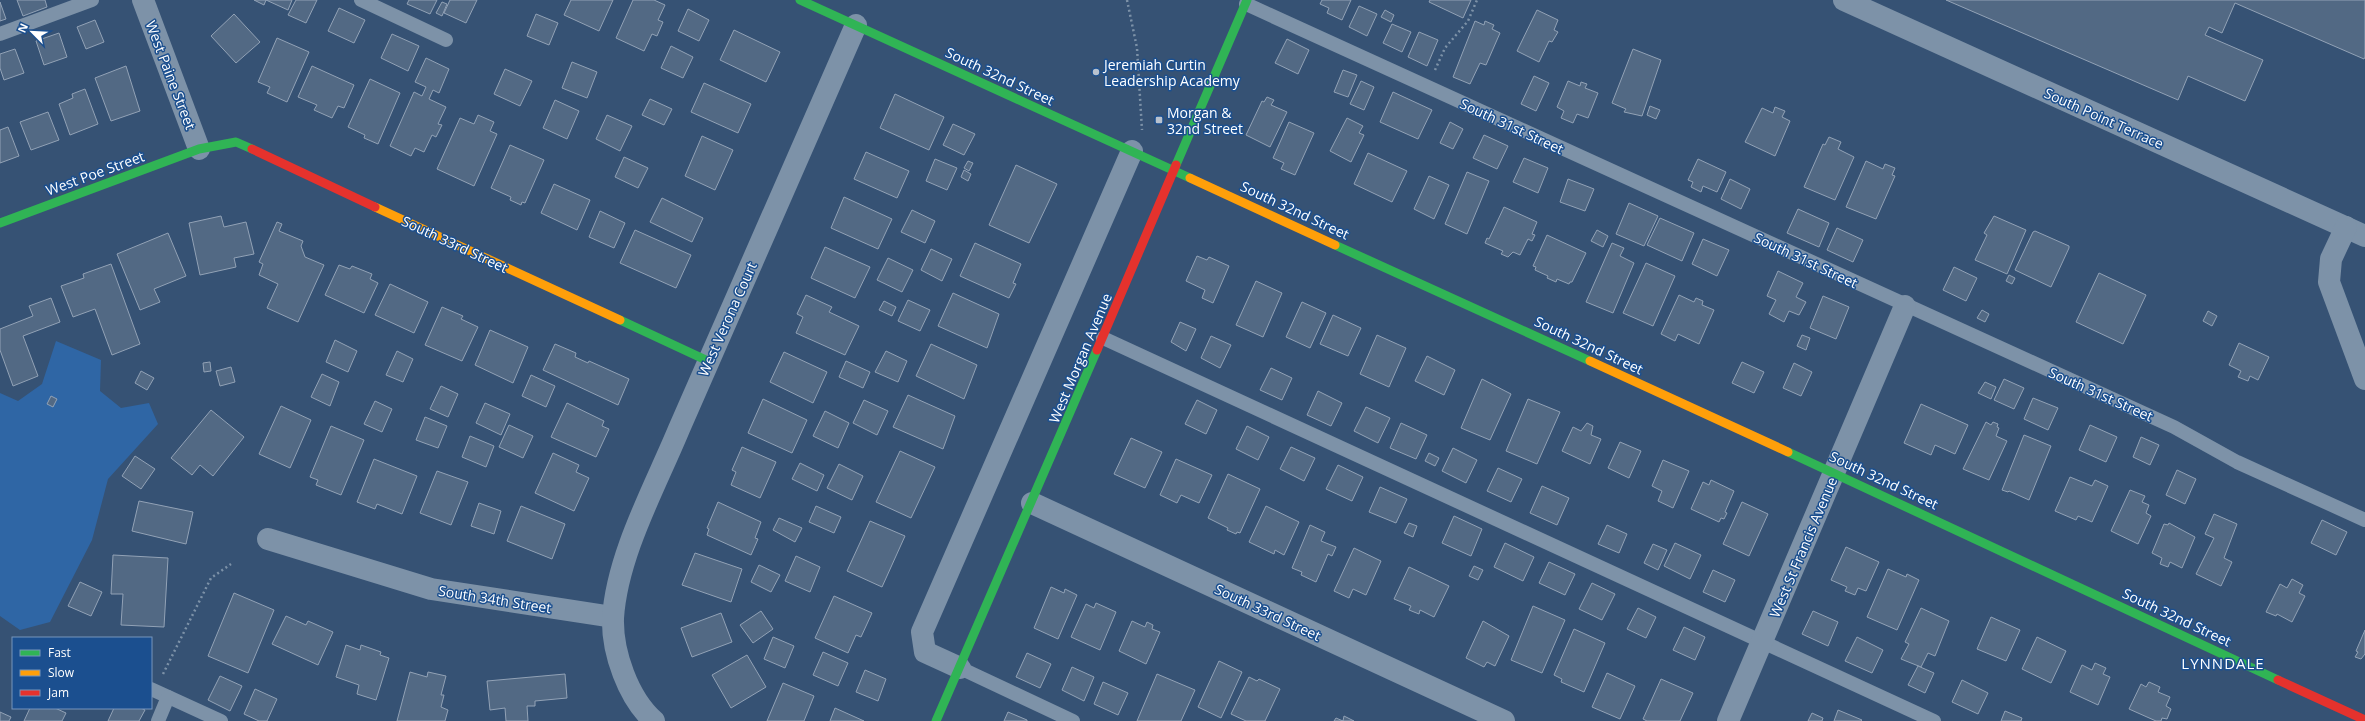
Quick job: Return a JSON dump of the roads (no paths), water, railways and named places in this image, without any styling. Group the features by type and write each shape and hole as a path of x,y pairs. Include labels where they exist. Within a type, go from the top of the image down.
{"street":[{"name":"West Paine Street","path":"143,0 199,149"},
{"name":"South 32nd Street","path":"800,0 1834,473 2365,720"},
{"name":"South Point Terrace","path":"1844,0 2356,232"},
{"name":"West Morgan Avenue","path":"936,721 1032,503 1247,1"},
{"name":"West Verona Court","path":"613,617 623,563 708,361 856,25"},
{"name":"South 33rd Street","path":"199,149 236,142 708,361"},
{"name":"West Poe Street","path":"0,223 199,149"},
{"path":"960,668 925,652 922,632 1132,151"},
{"path":"2356,232 2331,259 2329,282 2365,379"},
{"name":"West St Francis Avenue","path":"1728,721 1906,306"},
{"name":"South 33rd Street","path":"1032,503 1504,721"},
{"name":"South 34th Street","path":"268,539 431,589 613,617"},
{"path":"613,617 614,637 621,672 647,715 654,721"}],"lane":[{"path":"0,34 92,0"},
{"path":"360,0 446,40"},
{"name":"South 31st Street","path":"1247,1 1427,87 2174,427 2237,462 2365,520"},
{"path":"1103,338 1934,721"},
{"path":"960,668 1073,721"},
{"path":"153,690 221,721"},
{"path":"158,721 168,697"}],"place":[{"name":"Jeremiah Curtin Leadership Academy","path":"1096,72"},
{"name":"Morgan & 32nd Street","path":"1159,120"}],"district":[{"name":"LYNNDALE","path":"2223,663"}]}
